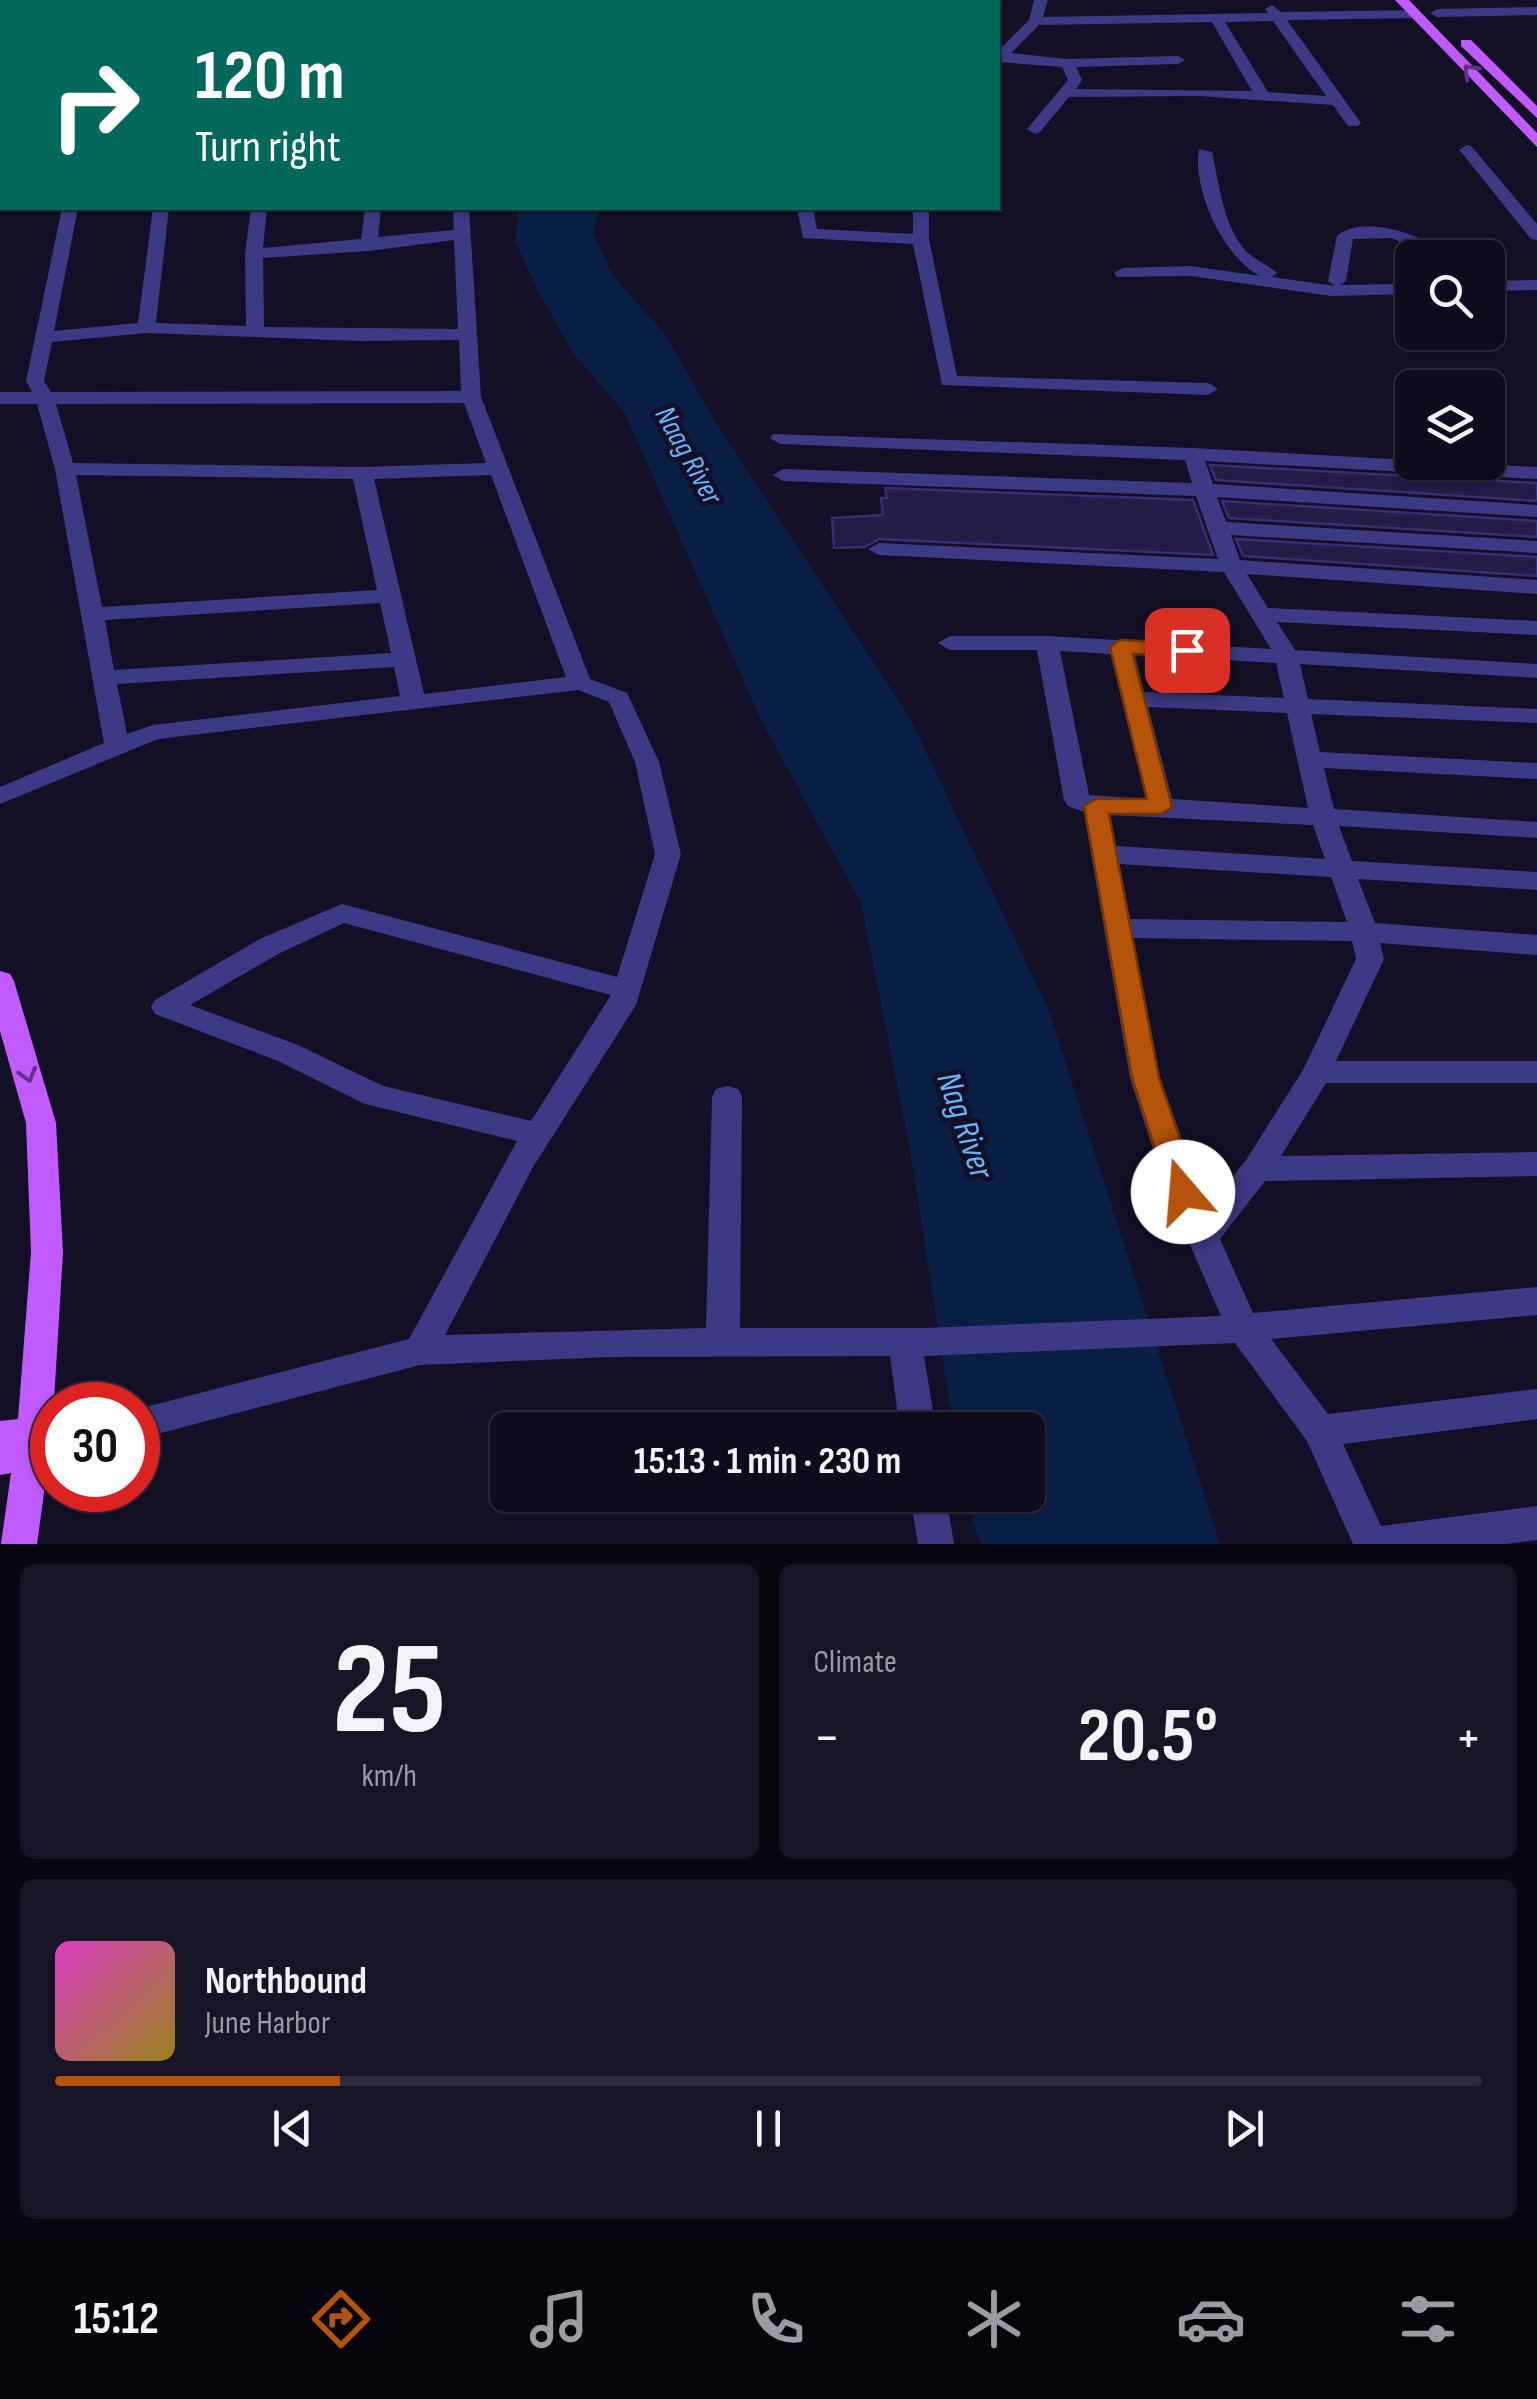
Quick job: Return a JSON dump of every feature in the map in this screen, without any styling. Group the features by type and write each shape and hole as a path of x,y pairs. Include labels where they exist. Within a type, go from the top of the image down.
{"main road":[{"path":"1402,0 1437,13 1537,114"},
{"path":"1420,7 1537,142"},
{"path":"0,981 41,1123 47,1252 19,1544"}],"street":[{"path":"1000,55 1035,21 1041,0"},
{"path":"1144,0 1160,36 1199,92"},
{"path":"1266,0 1353,123"},
{"path":"1000,57 1067,63 1216,18 1420,7"},
{"path":"1437,13 1537,12"},
{"path":"1216,18 1262,95"},
{"path":"1035,21 1160,36"},
{"path":"1035,130 1075,80 1067,63"},
{"path":"1068,93 1199,92 1338,101"},
{"path":"1467,150 1537,235"},
{"path":"1204,152 1227,242 1246,263 1289,279 1395,279"},
{"path":"70,210 35,381 46,398 65,469 116,747"},
{"path":"146,328 161,210"},
{"path":"255,332 254,254 259,210"},
{"path":"369,246 373,210"},
{"path":"462,210 471,397 580,684"},
{"path":"805,210 809,234 921,240"},
{"path":"921,210 921,240 949,381 1208,389"},
{"path":"1337,281 1345,236 1395,233 1409,240"},
{"path":"254,254 463,234"},
{"path":"1123,273 1245,276 1331,291 1395,289"},
{"path":"1505,275 1537,274"},
{"path":"1505,286 1537,285"},
{"path":"44,337 146,328 360,336 468,334"},
{"path":"0,398 471,397"},
{"path":"780,438 1194,454 1537,474"},
{"path":"1194,454 1231,566 1286,655 1323,816 1370,960 1333,1031 1318,1072 1257,1169 1203,1237"},
{"path":"65,469 362,473 498,469"},
{"path":"362,473 414,704"},
{"path":"783,475 1204,490 1537,511"},
{"path":"1217,528 1537,546"},
{"path":"880,549 1231,566 1537,587"},
{"path":"92,614 390,596"},
{"path":"1261,614 1537,628"},
{"path":"950,643 1048,643 1537,671"},
{"path":"1048,643 1078,800 1096,806 1537,830"},
{"path":"1120,647 1161,807"},
{"path":"104,678 405,658"},
{"path":"0,796 153,732 580,684 619,698 648,762 668,854 627,990 622,1005 538,1134 420,1351"},
{"path":"1133,698 1537,716"},
{"path":"1309,759 1537,770"},
{"path":"1096,806 1145,1078 1183,1192 1243,1328 1320,1431 1372,1544 1537,1523"},
{"path":"1104,854 1537,881"},
{"path":"538,1134 376,1096 288,1053 165,1007 270,946 342,913 627,990"},
{"path":"1118,928 1364,932 1537,945"},
{"path":"1318,1072 1537,1072"},
{"path":"723,1343 726,1097"},
{"path":"1257,1169 1537,1164"},
{"path":"160,1418 420,1351 1186,1333 1537,1302"},
{"path":"915,1342 917,1412"},
{"path":"1320,1431 1537,1404"},
{"path":"931,1512 936,1544"}],"water":[{"path":"519,210 598,210 593,232 613,276 664,333 716,423 910,718 1049,1011 1220,1544 981,1544 970,1512 1045,1512 1045,1412 951,1412 909,1144 861,903 760,718 625,413 575,356 515,241"}],"building":[{"path":"1210,465 1395,475 1395,480 1537,483 1537,501 1216,480"},
{"path":"885,488 1193,500 1213,555 879,539 865,547 834,548 832,518 883,515 881,498 887,498"},
{"path":"1222,501 1537,521 1537,537 1229,518"},
{"path":"1236,539 1537,557 1537,576 1243,556"}],"route":[{"path":"1183,1192 1145,1078 1096,806 1161,807 1120,647 1187,650"}],"water label":[{"name":"Naag River","path":"689,455"},
{"name":"Nag River","path":"966,1125"}]}
